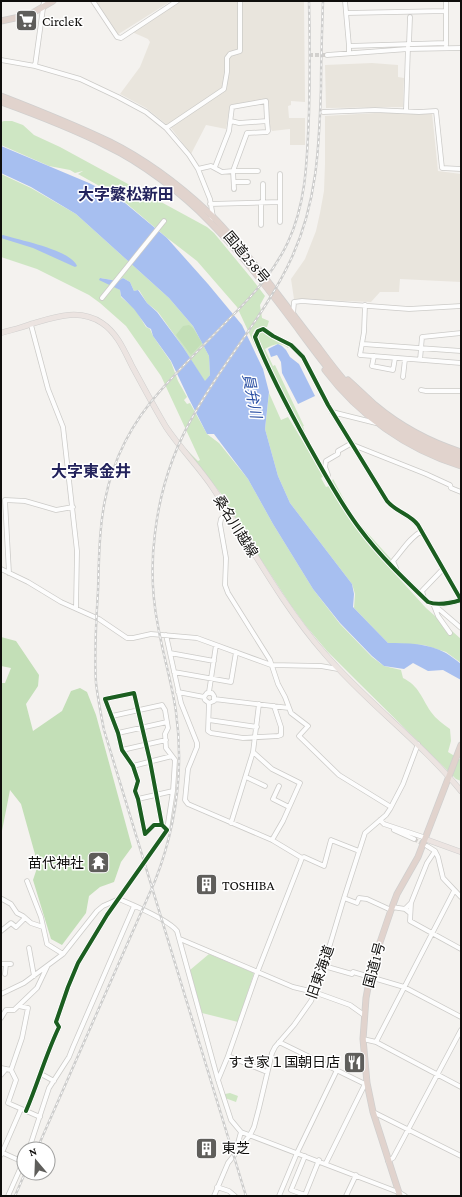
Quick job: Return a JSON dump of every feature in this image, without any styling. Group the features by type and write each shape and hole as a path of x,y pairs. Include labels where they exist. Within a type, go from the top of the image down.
{"highway":[{"path":"1,20 19,18 43,8 53,1"},
{"name":"国道258号","path":"1,97 108,146 162,181 211,219 252,261 334,368 353,390 391,422 410,434 461,461"},
{"name":"国道258号","path":"211,219 249,264 313,350 351,394 379,420 406,437 448,454 461,456"},
{"path":"313,350 320,363 349,399 377,423 408,444 461,466"},
{"path":"334,368 374,404 398,422 431,440 461,452"},
{"name":"国道1号","path":"399,1194 373,1112 366,1083 363,1039 364,1015 369,978 392,909 426,838 461,745"}],"main road":[{"name":"桑名川越線","path":"1,333 63,315 73,314 94,319 109,329 122,347 166,426 203,474 290,610 307,633 338,669 397,726 418,744 461,791"},
{"path":"426,838 461,852"}],"street":[{"path":"35,66 44,1"},
{"path":"93,1 117,37 120,38 177,1"},
{"path":"166,128 224,89 228,72 227,58 230,54 240,51 240,1"},
{"path":"346,1 349,53"},
{"path":"446,1 446,45"},
{"path":"346,13 446,11"},
{"path":"406,110 410,17"},
{"path":"349,46 446,45 461,48"},
{"path":"328,55 409,46"},
{"path":"1,60 35,66 80,79 146,112 166,128 189,155 198,169 210,199 211,219"},
{"path":"215,167 229,130 232,107 266,101 268,131 247,133 233,171 234,188"},
{"path":"323,112 375,110 406,110 419,112 437,111 442,168 461,169"},
{"path":"230,121 239,123 267,121"},
{"path":"198,169 211,166 222,172 258,171"},
{"path":"280,174 280,222"},
{"path":"234,182 248,182"},
{"path":"261,225 263,184"},
{"path":"210,204 280,202"},
{"path":"102,298 164,221"},
{"path":"293,314 294,302 321,302 409,309 461,306"},
{"path":"365,305 363,344 360,355 461,363"},
{"path":"31,324 48,389 63,427 77,551 76,608"},
{"path":"433,604 461,600 422,531 414,520 391,506 332,412 302,357 295,348 263,329 258,331 255,337 276,385 330,482 360,530 417,593 433,604 461,628"},
{"path":"420,360 422,337 461,333"},
{"path":"363,344 461,351"},
{"path":"374,356 372,366 393,370 395,358"},
{"path":"403,377 405,359"},
{"path":"420,390 461,391"},
{"path":"332,412 377,423"},
{"path":"330,482 325,466 326,461 338,454 338,451 352,444 426,474 461,492"},
{"path":"9,573 5,500 25,501 56,510 73,507"},
{"path":"227,512 221,519 220,524 226,558 225,585 228,594 271,665 278,684 285,696 290,713 308,726 299,736 339,775 391,807"},
{"path":"395,570 396,568 393,561 406,544 422,531"},
{"path":"1,569 28,582 61,602 99,619 127,638 151,634 197,638 271,665 321,666 338,669"},
{"path":"424,598 422,590 443,569"},
{"path":"433,604 438,616 450,633"},
{"path":"166,635 181,703 197,743 197,747 188,769 185,800 188,804 272,840 302,858 304,857 324,866 331,840 359,851"},
{"path":"204,697 205,694 209,692 216,645"},
{"path":"174,672 231,682 236,652"},
{"path":"170,653 214,661"},
{"path":"178,692 204,697 209,703 208,731 211,733 243,738 281,735 282,727 274,706"},
{"path":"209,692 214,696 214,699"},
{"path":"162,825 154,825 145,834 135,791 138,781 133,766 122,750 118,733 105,699 134,693 150,762 162,825 167,830"},
{"path":"209,703 214,699 289,708"},
{"path":"231,823 253,752 256,738 259,704"},
{"path":"26,1111 59,1027 56,1022 78,963 107,915 120,899 167,830 173,791 175,760 166,748 165,734 168,728 165,710 162,705 112,716"},
{"path":"209,720 257,727"},
{"path":"118,733 167,722"},
{"path":"122,750 166,740"},
{"name":"旧東海道","path":"214,1196 228,1163 250,1136 260,1108 272,1052 305,1010 314,992 324,966 365,834 386,815 391,807 403,784 418,744"},
{"path":"253,752 272,769 300,783 283,821 272,840"},
{"path":"133,766 172,756"},
{"path":"246,777 265,786"},
{"path":"279,786 273,799 289,807"},
{"path":"138,799 173,791"},
{"path":"380,820 384,824 414,839"},
{"path":"384,824 426,838"},
{"path":"427,846 435,851 438,857 442,876 461,897"},
{"path":"435,851 427,863 411,903 410,922 461,949"},
{"path":"218,1080 257,973 302,858"},
{"path":"27,880 41,917 47,944 63,954"},
{"path":"376,1042 432,933 456,891 461,888"},
{"path":"344,898 357,903 359,898 367,899 392,909 405,909 410,913"},
{"path":"2,899 11,904 17,913 31,923 43,927"},
{"path":"1,994 16,988 47,967 63,954 97,911 103,906 120,899 171,925 177,930 218,1080 231,1120 241,1132 326,1163 405,1196"},
{"path":"405,909 411,903"},
{"path":"32,1141 48,1092 74,1047 134,906"},
{"path":"1,931 11,923 16,927 25,918"},
{"path":"180,939 293,987 314,992 350,1005 364,1015"},
{"path":"29,948 34,976"},
{"path":"1,964 8,964 5,974"},
{"path":"324,966 352,974 353,972 369,978 404,987 461,1018"},
{"path":"1,1018 6,1010 14,1010 37,988 47,967"},
{"path":"1,1075 6,1069 22,1038 28,1008 19,1006"},
{"path":"388,1161 393,1158 461,1030"},
{"path":"363,1039 376,1042 461,1087"},
{"path":"279,1042 366,1083 326,1163"},
{"path":"228,1056 267,1072"},
{"path":"6,1069 16,1080 8,1102 40,1117"},
{"path":"279,1196 297,1153 337,1070"},
{"path":"41,1074 54,1081"},
{"path":"16,1158 1,1153 21,1108"},
{"path":"373,1112 461,1156"},
{"path":"240,1149 238,1143 241,1132"},
{"path":"304,1156 291,1190 305,1195 318,1160"},
{"path":"346,1196 356,1175"},
{"path":"8,1196 16,1178"},
{"path":"217,1187 229,1191 235,1196"}],"shaded area":[{"path":"95,1 171,1 117,35"},
{"path":"180,1 304,1 305,102 291,101 291,105 288,106 289,118 305,118 305,145 290,145 290,129 272,131 269,125 267,99 230,105 226,129 206,125 191,154 171,128 146,108 120,94 140,67 150,42 148,39 132,32"},
{"path":"372,63 398,65 398,77 404,78 403,107 326,108 325,65"},
{"path":"375,113 432,113 438,171 461,174 461,282 400,279 399,292 380,292 371,302 294,299 291,279 305,259 316,231 324,191 325,116"}],"green space":[{"path":"12,121 23,125 34,135 60,147 207,227 214,233 265,296 260,305 262,318 269,321 267,327 255,329 252,335 257,346 256,348 237,307 197,261 119,197 78,174 83,171 75,173 70,170 49,166 1,145 1,122"},
{"path":"1,174 31,188 76,214 169,298 193,326 209,356 210,375 205,382 183,347 158,312 147,303 139,290 134,291 130,282 123,278 118,281 100,278 120,290 121,297 135,309 146,327 150,329 153,336 171,362 178,381 187,397 184,400 187,404 190,403 207,434 219,443 248,479 273,524 313,589 340,624 372,657 384,666 401,670 403,678 416,688 433,715 450,729 451,741 448,752 461,760 461,781 456,779 327,651 306,626 233,517 222,495 183,446 198,461 200,460 161,376 126,326 89,295 37,269 1,257"},
{"path":"189,325 193,328 202,343 191,355 176,335 183,326"},
{"path":"263,331 290,346 288,348 277,344 265,349 273,366 275,365 304,426 307,440 287,404 257,338 258,333"},
{"path":"269,393 281,420 288,417 324,476 321,478 326,487 329,486 333,479 354,518 391,559 386,564 426,608 461,639 461,663 446,652 424,645 388,643 354,608 355,594 352,584 290,503 278,476 265,429"},
{"path":"1,637 16,641 39,675 38,686 26,704 33,731 62,711 71,691 80,688 87,692 96,715 132,847 121,862 114,882 100,887 89,896 86,913 62,945 51,939 33,880 38,865 21,804 10,790 1,836 1,683 5,683 11,668 1,666"},
{"path":"209,954 254,973 238,1022 202,1013 190,970"},
{"path":"230,1093 238,1096 236,1102 225,1098 225,1094"}],"water":[{"name":"員弁川","path":"1,146 89,183 119,198 167,238 208,284 242,325 263,369 269,392 265,429 278,476 290,503 352,584 354,594 353,607 388,643 425,645 450,655 461,664 461,680 443,670 428,671 413,663 404,669 384,666 372,656 340,623 313,589 273,524 248,479 214,434 207,434 171,361 153,336 151,329 147,327 134,309 121,296 120,290 99,280 100,278 118,281 123,278 130,282 134,291 138,290 147,303 157,312 183,347 205,381 210,375 209,356 193,326 169,298 76,214 31,187 1,173"},
{"path":"3,235 55,250 73,260 77,266 75,267 33,248 1,238"},
{"path":"278,344 282,346 290,357 299,364 315,396 298,404 282,373 281,362 277,355 271,357 268,349"}],"tunnel":[{"path":"309,55 327,55"},
{"path":"414,839 425,845"}],"railway":[{"path":"246,1196 104,730 95,672 100,545 103,511 113,470 133,428 161,390 247,301 270,273 288,242 299,211 305,179 310,85 309,1"},
{"path":"41,1141 155,881 168,840 176,798 179,755 176,712 162,648 153,592 153,556 157,517 169,470 188,425 220,372 271,297 292,257 307,216 312,195 318,154 323,1"},
{"path":"15,1196 22,1181"}],"cycle path":[{"path":"263,329 291,345 303,357 328,405 387,501 415,521 418,525 461,600 440,604 428,602 384,558 360,529 333,488 280,392 255,337 258,331 263,329"},
{"path":"26,1111 59,1027 56,1022 78,963 107,915 167,830 162,825 150,761 134,693 105,699 118,733 122,750 133,766 138,781 135,791 145,834 154,825 162,825"}],"place":[{"name":"CircleK","path":"27,21"},
{"name":"苗代神社","path":"99,863"},
{"name":"TOSHIBA","path":"206,885"},
{"name":"すき家１国朝日店","path":"355,1062"},
{"name":"東芝","path":"206,1148"}],"district":[{"name":"大字繁松新田","path":"126,194"},
{"name":"大字東金井","path":"91,471"}]}
